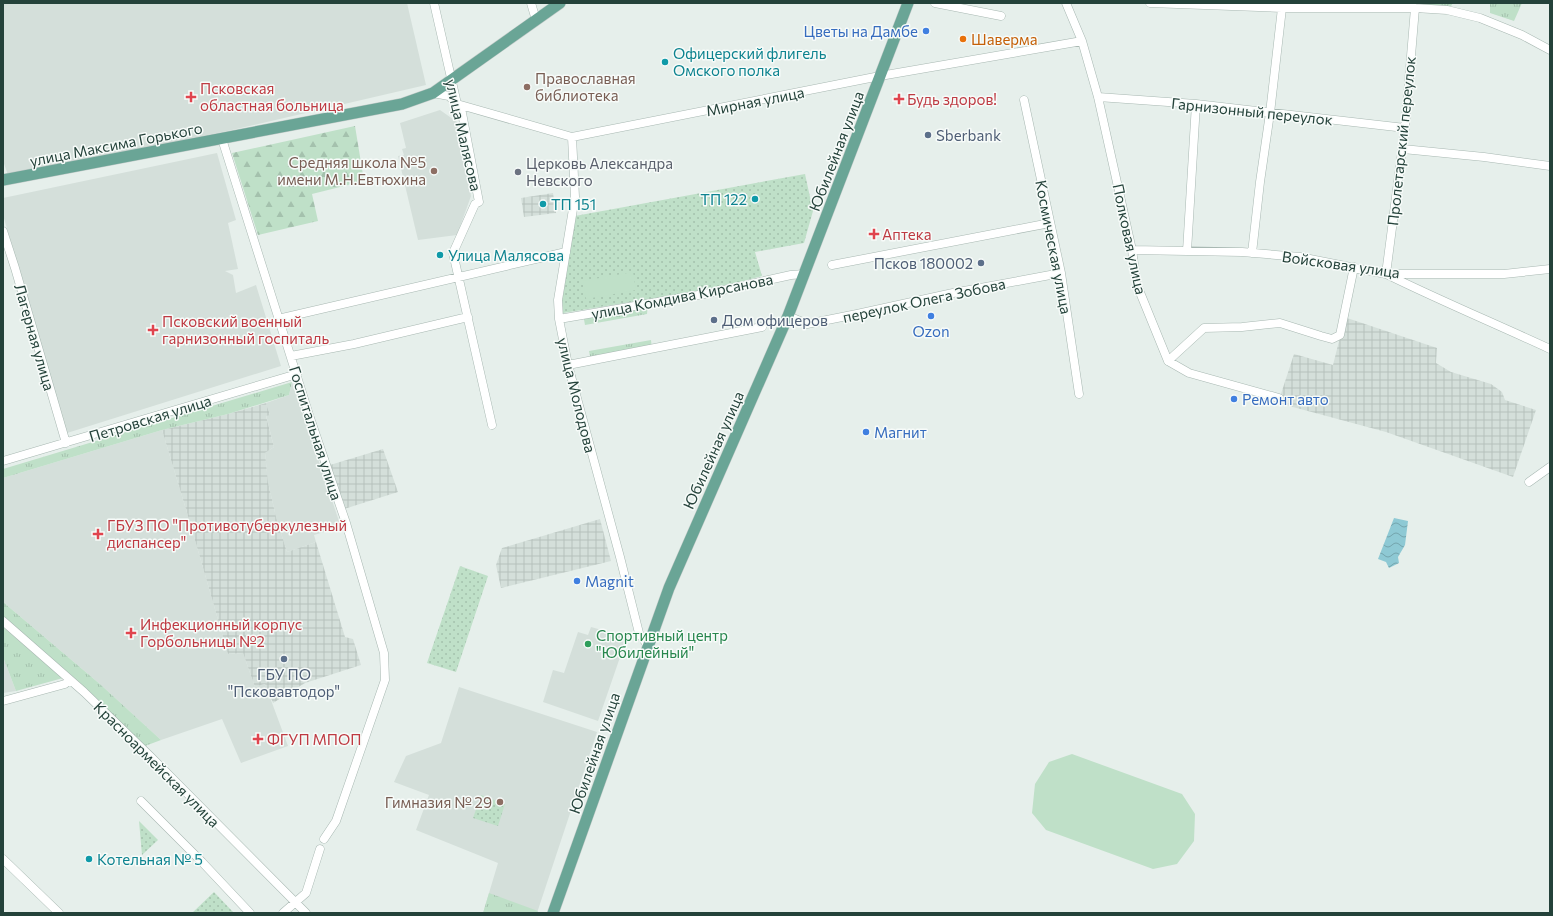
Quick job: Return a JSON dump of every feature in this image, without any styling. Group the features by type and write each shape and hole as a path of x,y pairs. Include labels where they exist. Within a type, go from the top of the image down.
{"main road":[{"name":"улица Максима Горького","path":"4,178 222,139 402,104 434,93 560,3"},
{"name":"Юбилейная улица","path":"553,913 669,588 788,316 908,3"}],"street":[{"name":"улица Малясова","path":"434,3 457,104 462,113 479,202 475,204 452,253 459,276 492,425"},
{"path":"531,3 536,20"},
{"path":"935,3 1001,16"},
{"name":"Полковая улица","path":"1066,3 1082,41 1098,97 1132,250 1137,285 1168,361"},
{"path":"1150,3 1282,8 1415,8 1447,10 1480,18 1522,35 1550,50"},
{"path":"1252,253 1282,8"},
{"name":"Пролетарский переулок","path":"1386,274 1403,149 1415,8"},
{"name":"Мирная улица","path":"434,93 449,96 457,104 572,137 880,76 1082,41"},
{"name":"Гарнизонный переулок","path":"1098,97 1196,104 1405,128"},
{"name":"Космическая улица","path":"1024,100 1061,273 1079,394"},
{"path":"1187,251 1196,104"},
{"name":"улица Молодова","path":"572,137 575,197 558,300 559,319 568,365 639,633 648,646"},
{"name":"Госпитальная улица","path":"222,139 278,319 346,523 384,653 385,680 336,821 324,839"},
{"path":"1403,149 1484,157 1550,166"},
{"path":"832,265 1050,223"},
{"name":"Лагерная улица","path":"3,231 66,443"},
{"name":"Войсковая улица","path":"1132,250 1252,253 1300,257 1386,274 1504,274 1550,269"},
{"path":"278,319 566,252"},
{"path":"1279,398 1189,372 1168,361 1204,328 1242,327 1280,323 1332,339 1340,335 1354,267"},
{"name":"переулок Олега Зобова","path":"788,316 807,324 953,293 1061,273"},
{"name":"улица Комдива Кирсанова","path":"559,319 710,293 791,275 804,274"},
{"path":"1386,274 1429,295 1486,319 1550,349"},
{"path":"291,356 354,344 468,317"},
{"path":"568,365 762,327"},
{"name":"Петровская улица","path":"3,461 296,374"},
{"path":"1529,482 1550,467"},
{"name":"Красноармейская улица","path":"3,621 70,680 150,756 306,913"},
{"path":"3,701 65,684 70,680"},
{"path":"142,801 250,913"},
{"path":"283,913 306,893 320,849"},
{"path":"3,859 59,913"}],"shaded area":[{"name":"Псковская областная больница","path":"3,3 407,3 426,85 232,130 8,175 3,161"},
{"name":"Средняя школа №5 имени М.Н.Евтюхина","path":"440,110 457,122 471,196 457,235 418,240 398,156 404,155 402,149 406,148 400,123"},
{"name":"Псковский военный гарнизонный госпиталь","path":"217,153 236,220 228,223 238,269 225,271 233,275 236,293 256,285 281,366 67,433 3,215 3,198"},
{"path":"553,193 556,213 524,217 521,198"},
{"path":"1347,318 1437,348 1436,363 1451,372 1491,384 1502,392 1505,400 1536,410 1513,477 1386,432 1278,403 1294,354 1333,365"},
{"path":"292,382 341,527 314,535 316,542 287,552 276,517 268,482 265,453 274,447 266,415 270,415 266,403 289,395"},
{"path":"266,403 270,415 266,416 274,447 265,453 268,482 276,517 287,552 316,542 345,637 353,639 361,665 305,683 273,703 265,684 255,687 243,653 228,654 162,430"},
{"path":"162,430 228,654 243,653 255,687 265,684 288,746 241,763 222,719 161,740 101,685 3,602 3,478"},
{"path":"383,449 398,492 344,509 330,465"},
{"path":"600,519 611,561 501,588 496,565 502,548"},
{"path":"591,627 627,637 598,721 543,702 553,670 564,673 578,632 588,635"},
{"path":"3,657 16,691 3,693"},
{"name":"Гимназия № 29","path":"459,687 597,732 537,913 483,913 498,863 416,830 429,795 394,782 406,756 441,743"}],"green space":[{"path":"1246,3 1453,3 1451,6 1408,4"},
{"path":"1490,3 1522,3 1514,21 1490,13"},
{"path":"355,126 364,181 312,194 318,221 258,235 232,153"},
{"path":"805,174 813,211 804,243 755,252 762,276 718,288 563,313 561,300 575,216"},
{"path":"633,272 636,290 586,299 583,281"},
{"path":"648,303 647,314 585,325 583,314"},
{"path":"651,340 652,349 591,361 589,351"},
{"path":"292,382 289,395 228,414 162,430 3,478 3,469"},
{"path":"460,566 488,576 456,672 427,663"},
{"path":"3,602 101,685 161,740 145,746 3,616"},
{"path":"3,627 63,678 16,691 3,657"},
{"path":"1072,754 1182,794 1195,814 1194,841 1177,864 1153,869 1046,830 1032,813 1035,784 1049,762"},
{"path":"481,795 505,804 498,826 473,818"},
{"path":"139,821 158,840 142,855"},
{"path":"214,892 234,913 192,913"},
{"path":"489,893 538,911 537,913 483,913"}],"water":[{"path":"1394,518 1408,521 1405,545 1398,557 1399,563 1389,568 1386,562 1378,559"}],"place":[{"name":"Цветы на Дамбе","path":"926,31"},
{"name":"Шаверма","path":"963,39"},
{"name":"Офицерский флигель Омского полка","path":"665,62"},
{"name":"Православная библиотека","path":"527,87"},
{"name":"Псковская областная больница","path":"191,97"},
{"name":"Будь здоров!","path":"899,99"},
{"name":"Sberbank","path":"928,135"},
{"name":"Средняя школа №5 имени М.Н.Евтюхина","path":"434,171"},
{"name":"Церковь Александра Невского","path":"518,172"},
{"name":"ТП 122","path":"755,199"},
{"name":"ТП 151","path":"543,204"},
{"name":"Аптека","path":"874,234"},
{"name":"Улица Малясова","path":"440,255"},
{"name":"Псков 180002","path":"981,263"},
{"name":"Ozon","path":"931,316"},
{"name":"Дом офицеров","path":"714,320"},
{"name":"Псковский военный гарнизонный госпиталь","path":"153,330"},
{"name":"Ремонт авто","path":"1234,399"},
{"name":"Магнит","path":"866,432"},
{"name":"ГБУЗ ПО \"Противотуберкулезный диспансер\"","path":"98,534"},
{"name":"Magnit","path":"577,581"},
{"name":"Инфекционный корпус Горбольницы №2","path":"131,633"},
{"name":"Спортивный центр \"Юбилейный\"","path":"588,644"},
{"name":"ГБУ ПО \"Псковавтодор\"","path":"284,659"},
{"name":"ФГУП МПОП","path":"258,739"},
{"name":"Гимназия № 29","path":"500,802"},
{"name":"Котельная № 5","path":"89,859"}]}
